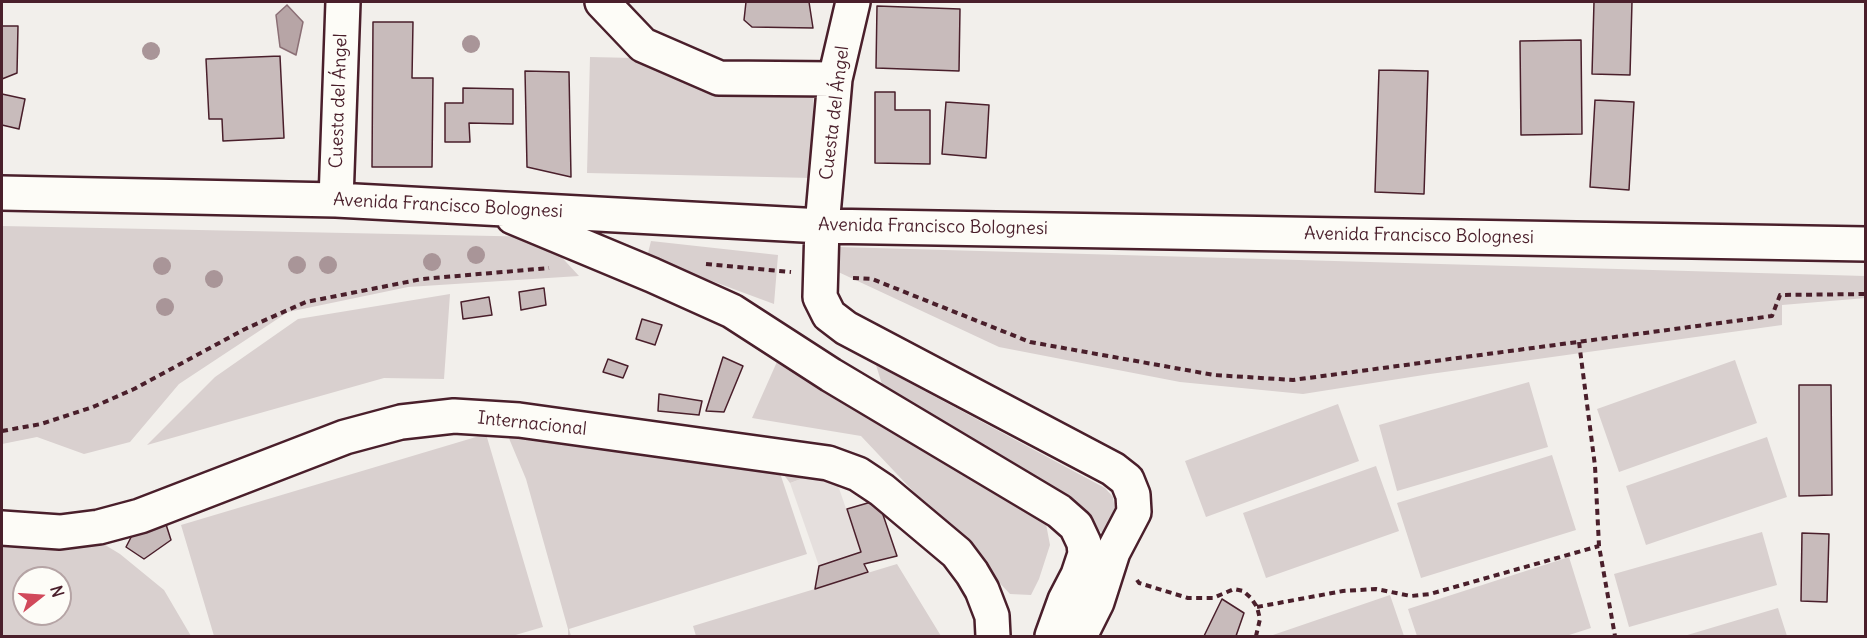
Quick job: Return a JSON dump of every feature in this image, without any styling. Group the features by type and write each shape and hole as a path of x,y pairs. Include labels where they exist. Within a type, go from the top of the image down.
{"street":[{"name":"Cuesta del Ángel","path":"336,200 343,2"},
{"path":"602,2 643,45 719,78 836,79"},
{"name":"Cuesta del Ángel","path":"853,2 836,79 822,226 820,297 829,315 846,328 1103,463 1127,480 1133,495 1134,512 1106,544"},
{"name":"Avenida Francisco Bolognesi","path":"2,193 336,200 822,226 1866,244"},
{"path":"492,208 732,311 831,375 1059,511 1076,526 1106,544"},
{"name":"Internacional","path":"2,528 60,532 99,527 140,516 345,437 400,422 454,416 519,420 828,463 858,474 882,490 957,553 982,590 992,616 993,636"},
{"path":"1052,636 1085,554 1106,544"},
{"path":"1080,636 1097,602 1106,544"}],"path":[{"path":"702,264 872,279 1030,342 1214,375 1293,380 1772,316 1779,295 1866,294"},
{"path":"2,431 49,421 93,407 134,389 245,329 306,302 422,279 558,267"},
{"path":"1579,342 1595,466 1599,546 1615,636"},
{"path":"1106,544 1139,583 1194,599 1213,598 1234,589 1243,591 1257,607 1260,619 1256,636"},
{"path":"1257,607 1343,591 1376,590 1411,596 1430,594 1599,546"}],"shaded area":[{"path":"287,5 303,22 296,55 280,47 276,15"},
{"path":"590,57 814,62 812,178 587,173"},
{"path":"2,226 543,237 579,276 408,287 288,312 179,384 130,442 84,454 37,437 2,444"},
{"path":"651,241 778,255 774,304 647,257"},
{"path":"839,247 1865,276 1866,298 1782,305 1782,325 1303,394 1180,382 999,347 834,270"},
{"path":"450,294 444,379 384,378 147,445 215,377 298,319"},
{"path":"780,355 1046,524 1050,545 1031,595 1010,594 861,436 752,418"},
{"path":"1735,360 1757,423 1619,472 1597,409"},
{"path":"876,365 1105,488 1113,497 1115,511 1104,534 1092,525 1061,491 885,394"},
{"path":"1529,382 1548,447 1397,491 1379,425"},
{"path":"1338,404 1359,461 1206,517 1185,461"},
{"path":"528,428 820,472 790,483 778,467 807,554 569,629 571,636 568,636 568,629 526,479 508,436"},
{"path":"486,434 543,627 512,636 214,636 181,525"},
{"path":"1767,437 1787,497 1646,545 1626,486"},
{"path":"1552,455 1576,530 1421,578 1397,503"},
{"path":"1376,466 1399,531 1266,578 1243,513"},
{"path":"832,468 861,552 819,566 790,483"},
{"path":"2,515 64,520 120,554 164,590 191,636 2,636"},
{"path":"1762,532 1777,585 1629,627 1614,574"},
{"path":"1569,557 1591,628 1566,636 1417,636 1408,609"},
{"path":"897,564 941,636 696,636 693,626"},
{"path":"1390,595 1404,636 1270,636"},
{"path":"1778,608 1787,636 1684,636"}],"building":[{"path":"746,2 809,2 813,28 752,27 744,20"},
{"path":"1594,2 1632,2 1630,75 1592,74"},
{"path":"877,6 960,9 959,71 876,68"},
{"path":"373,22 413,22 412,78 433,78 432,167 372,167"},
{"path":"2,26 18,26 17,73 2,79"},
{"path":"1581,40 1582,134 1521,135 1520,41"},
{"path":"280,56 284,138 223,141 222,119 209,119 206,59"},
{"path":"1379,70 1428,71 1424,194 1375,192"},
{"path":"525,71 569,72 571,177 527,167"},
{"path":"463,88 513,89 513,124 469,123 470,142 445,142 445,103 463,103"},
{"path":"875,92 895,92 895,110 930,110 930,164 875,163"},
{"path":"2,94 25,99 19,129 2,125"},
{"path":"1595,100 1634,102 1629,190 1590,187"},
{"path":"946,102 989,105 986,158 942,154"},
{"path":"544,288 546,305 521,310 519,292"},
{"path":"489,297 492,315 463,319 461,302"},
{"path":"642,319 662,325 655,345 636,339"},
{"path":"723,357 743,366 724,412 706,411"},
{"path":"608,359 628,366 623,378 603,372"},
{"path":"1799,385 1831,385 1832,495 1799,496"},
{"path":"659,394 702,401 699,415 658,411"},
{"path":"878,500 897,556 864,564 868,572 815,589 819,566 861,552 847,509"},
{"path":"163,515 171,540 144,559 126,547 140,520"},
{"path":"1802,533 1829,534 1827,602 1801,601"},
{"path":"1222,599 1244,613 1236,636 1204,636"}]}
